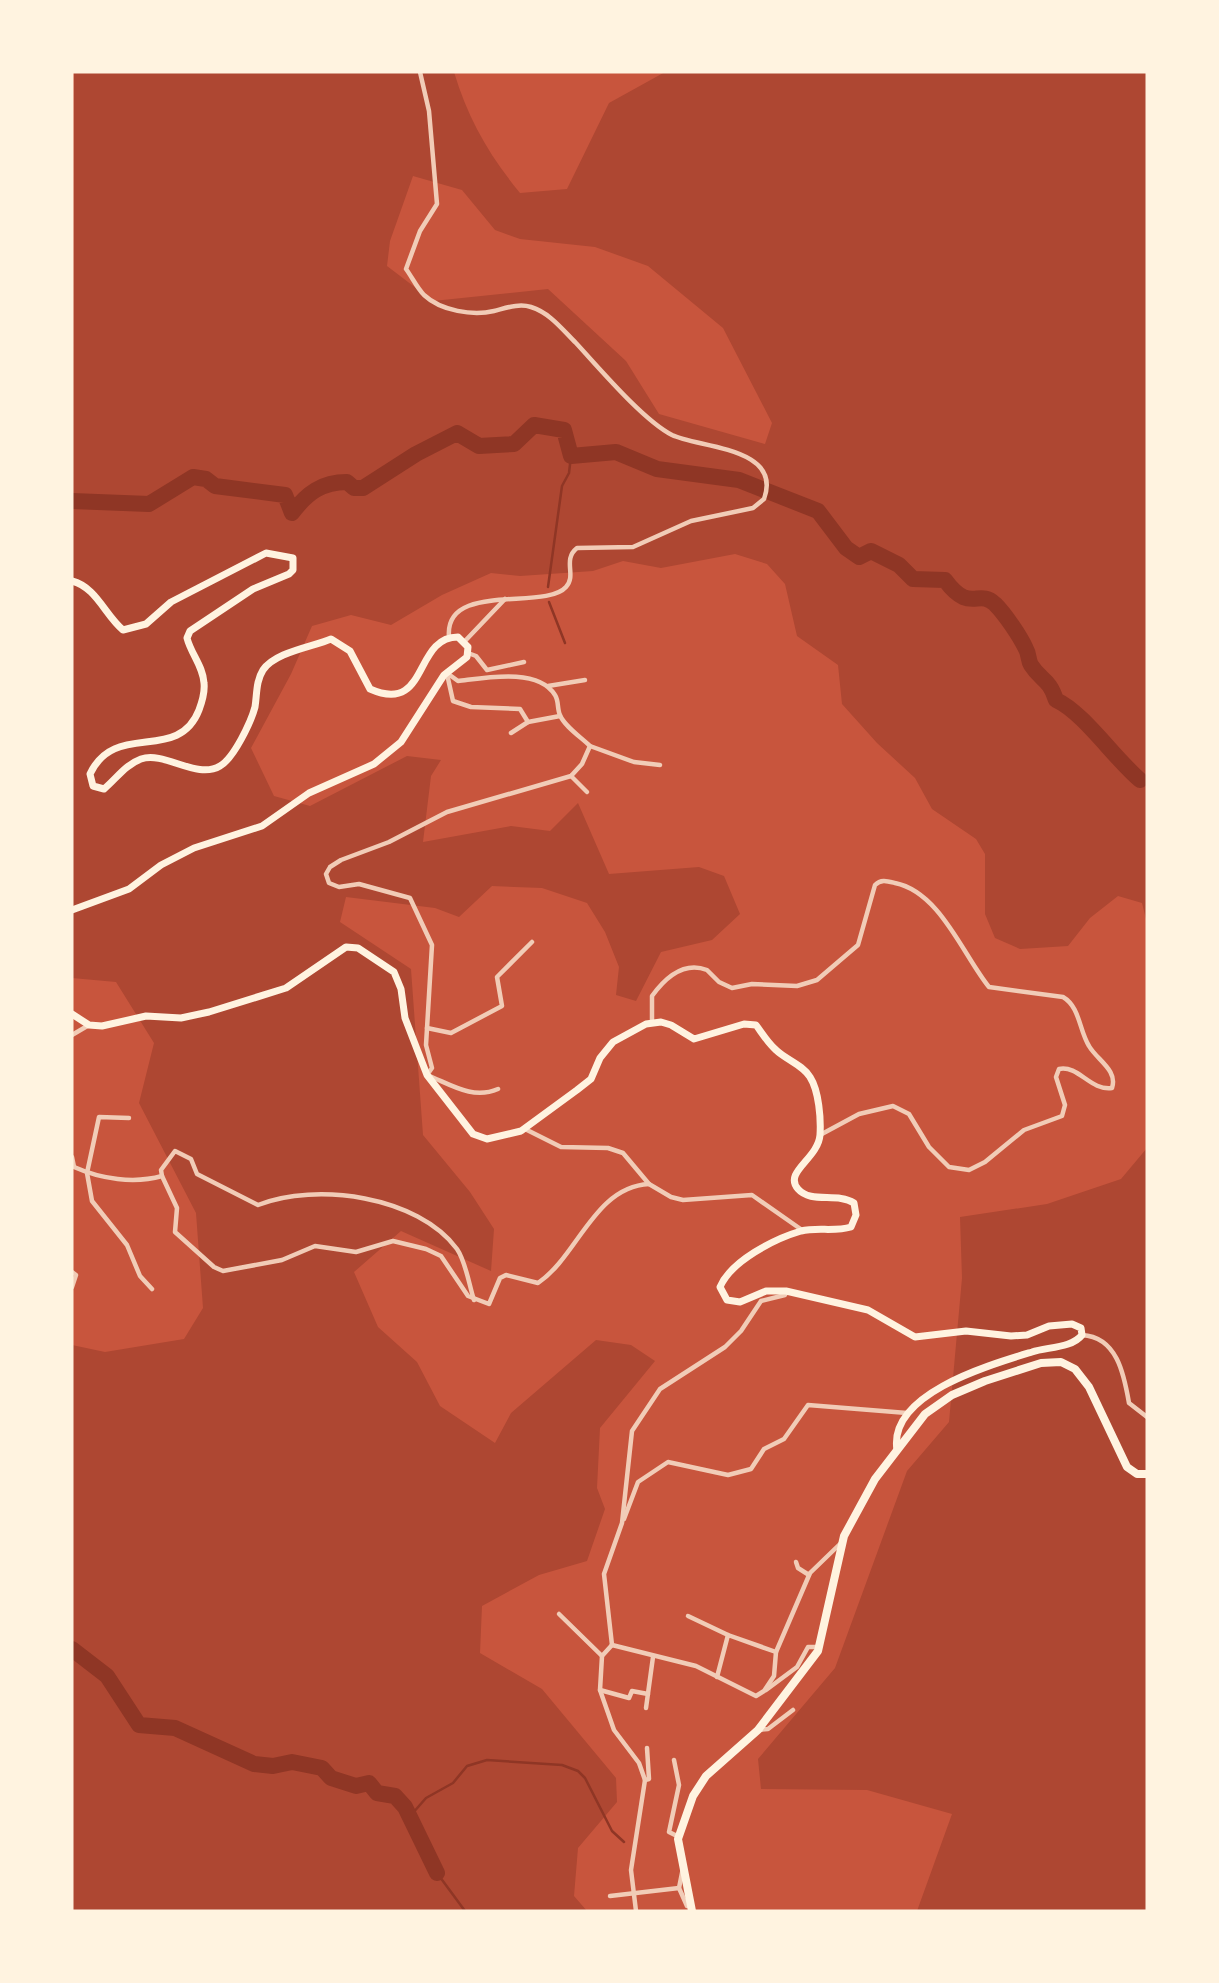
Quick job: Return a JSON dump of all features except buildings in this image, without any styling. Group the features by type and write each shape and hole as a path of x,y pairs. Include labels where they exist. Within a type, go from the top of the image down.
{"main road":[{"path":"72,581 91,590 113,621 123,630 135,629 146,624 171,602 266,553 293,558 293,570 289,574 253,589 190,631 187,638 202,669 205,685 194,723 175,738 115,747 100,758 90,774 93,786 98,788 104,789 128,765 145,758 196,768 218,768 234,754 254,709 257,686 264,668 285,655 331,639 350,651 370,689 397,695 407,690 436,645 449,637 465,641 468,653 459,666 447,673 401,741 374,764 309,793 262,826 194,848 161,865 129,889 72,910"},
{"path":"72,1014 89,1026 146,1016 181,1018 250,1001 286,988 346,947 358,948 394,972 401,989 405,1018 427,1075 479,1138 504,1137 524,1128 591,1079 600,1058 613,1042 652,1023 671,1025 694,1039 744,1024 756,1024 775,1049 810,1076 817,1100 820,1135 811,1159 796,1170 793,1178 795,1185 810,1197 848,1199 854,1203 856,1215 850,1227 843,1230 802,1231 754,1255 725,1275 720,1287 727,1300 740,1302 766,1291 786,1291 868,1310 915,1337 966,1331 1027,1335 1049,1326 1072,1324 1081,1328 1082,1335 1077,1342 1031,1352 944,1385 923,1397 907,1413 894,1437 897,1450"},
{"path":"689,1909 678,1837 685,1815 706,1776 758,1730 802,1676 819,1647 841,1543 864,1496 925,1414 952,1395 985,1381 1053,1361 1068,1365 1079,1373 1093,1394 1126,1467 1137,1474 1147,1474"}],"street":[{"path":"420,72 429,111 437,204 420,231 406,269 418,288 430,300 454,310 485,313 520,305 538,310 555,322 652,421 673,435 721,447 749,459 762,472 767,486 764,499 745,510 691,521 633,547 577,548 571,553 568,562 571,578 565,588 550,595 506,598 457,611 449,621 449,637"},
{"path":"465,641 506,598"},
{"path":"468,653 476,656 487,670 524,662"},
{"path":"447,673 458,681 482,677 528,679 547,686 557,697 560,716 590,746 634,762 660,765"},
{"path":"447,673 453,701 471,707 520,709 528,722"},
{"path":"547,686 585,680"},
{"path":"511,733 528,722 560,716"},
{"path":"498,1089 476,1093 448,1086 427,1075 432,1068 426,1045 432,945 410,898 359,884 339,887 329,883 326,874 330,867 389,842 447,812 571,776 582,764 590,746"},
{"path":"571,776 587,792"},
{"path":"652,1023 652,996 673,973 687,968 707,970 719,982 732,988 752,984 797,986 817,980 858,945 875,886 880,881 886,881 913,889 940,916 989,987 1063,998 1071,1003 1087,1045 1110,1070 1114,1080 1111,1088 1104,1089 1070,1069 1059,1069 1056,1077 1065,1105 1062,1116 1024,1130 985,1162 969,1170 949,1167 929,1147 909,1114 893,1106 859,1114 820,1135"},
{"path":"428,1028 450,1033 502,1006 497,977 532,942"},
{"path":"72,1035 89,1026"},
{"path":"129,1118 99,1117 87,1173 92,1201 127,1245 141,1276 152,1289"},
{"path":"524,1128 561,1147 616,1150 628,1157 649,1184 671,1197 683,1200 752,1195 802,1231"},
{"path":"474,1301 459,1251 445,1235 414,1214 391,1205 316,1194 279,1197 258,1205 197,1174 191,1159 175,1151 161,1170 177,1208 175,1232 214,1267 223,1271 250,1268 315,1247 356,1252 393,1241 426,1249 441,1256 474,1301 489,1304 500,1278 506,1275 538,1283 617,1194 635,1185 649,1184"},
{"path":"72,1157 73,1170 87,1173 142,1182 162,1176"},
{"path":"72,1272 76,1275 72,1287"},
{"path":"622,1523 632,1431 660,1389 724,1347 741,1331 761,1301 785,1295 786,1291"},
{"path":"1082,1335 1094,1336 1110,1348 1122,1370 1129,1403 1147,1417"},
{"path":"636,1911 631,1870 645,1780 639,1763 614,1730 600,1690 602,1657 612,1645 604,1574 638,1482 668,1462 728,1475 751,1469 764,1449 785,1439 808,1405 907,1413"},
{"path":"764,1691 774,1676 775,1652 809,1575 823,1558 841,1543"},
{"path":"796,1562 798,1568 809,1575"},
{"path":"559,1614 602,1657"},
{"path":"688,1616 728,1635 775,1652"},
{"path":"717,1677 728,1635"},
{"path":"612,1645 696,1666 756,1696 797,1667 808,1647 819,1647"},
{"path":"646,1708 653,1657"},
{"path":"600,1690 629,1698 632,1691 648,1694"},
{"path":"758,1730 768,1730 793,1710"},
{"path":"645,1780 649,1779 650,1772 647,1748"},
{"path":"674,1760 679,1785 669,1832 678,1837"},
{"path":"683,1867 679,1888 689,1909"},
{"path":"610,1896 636,1894 642,1890 679,1888"}],"shaded area":[{"path":"74,72 454,72 481,136 520,193 567,189 609,103 665,72 1147,72 1147,923 1142,903 1118,896 1090,918 1068,946 1020,949 995,938 985,914 985,854 976,839 932,809 915,778 877,743 842,704 838,665 797,636 785,584 767,564 735,554 661,568 623,561 593,571 520,576 491,573 442,595 391,625 351,615 312,626 291,674 251,748 274,796 310,806 407,756 441,760 431,776 423,842 511,826 550,831 578,803 609,874 699,867 724,876 740,914 712,940 661,952 636,1001 616,995 619,967 605,932 587,903 542,888 492,886 459,917 435,908 346,897 340,922 411,969 423,1135 470,1192 494,1229 491,1271 401,1231 354,1272 378,1327 417,1362 440,1406 495,1443 511,1413 596,1340 631,1345 655,1361 600,1428 597,1488 605,1509 587,1561 539,1575 482,1606 480,1653 542,1689 616,1778 617,1802 578,1848 574,1896 587,1911 72,1911 72,1345 105,1352 184,1339 203,1308 196,1213 139,1103 154,1043 116,982 72,978","holes":["413,176 462,190 495,230 520,239 595,247 648,266 723,328 772,423 765,444 659,414 626,361 548,289 433,301 387,266 390,241"]},
{"path":"1147,1148 1147,1911 917,1911 952,1814 867,1790 761,1789 758,1759 835,1668 907,1471 949,1422 962,1278 960,1217 1047,1204 1121,1179"}],"waterway":[{"path":"72,501 149,504 193,477 206,479 215,486 285,495 292,513 309,494 323,487 347,482 354,488 363,488 416,454 457,433 479,446 514,444 534,425 564,430 571,456 616,452 657,469 739,480 818,511 846,548 859,557 871,551 899,565 913,579 945,580 961,596 989,600 1012,625 1027,651 1031,665 1048,683 1056,700 1077,714 1140,780"},
{"path":"548,587 562,486 569,473 571,456"},
{"path":"549,602 565,643"},
{"path":"72,1649 107,1676 139,1725 175,1728 254,1764 273,1766 292,1762 322,1768 331,1778 356,1786 369,1783 377,1793 395,1796 405,1807 437,1873"},
{"path":"407,1815 412,1814 426,1798 453,1783 467,1766 487,1760 562,1765 578,1771 585,1778 612,1831 624,1842"},
{"path":"437,1873 465,1911"}]}
